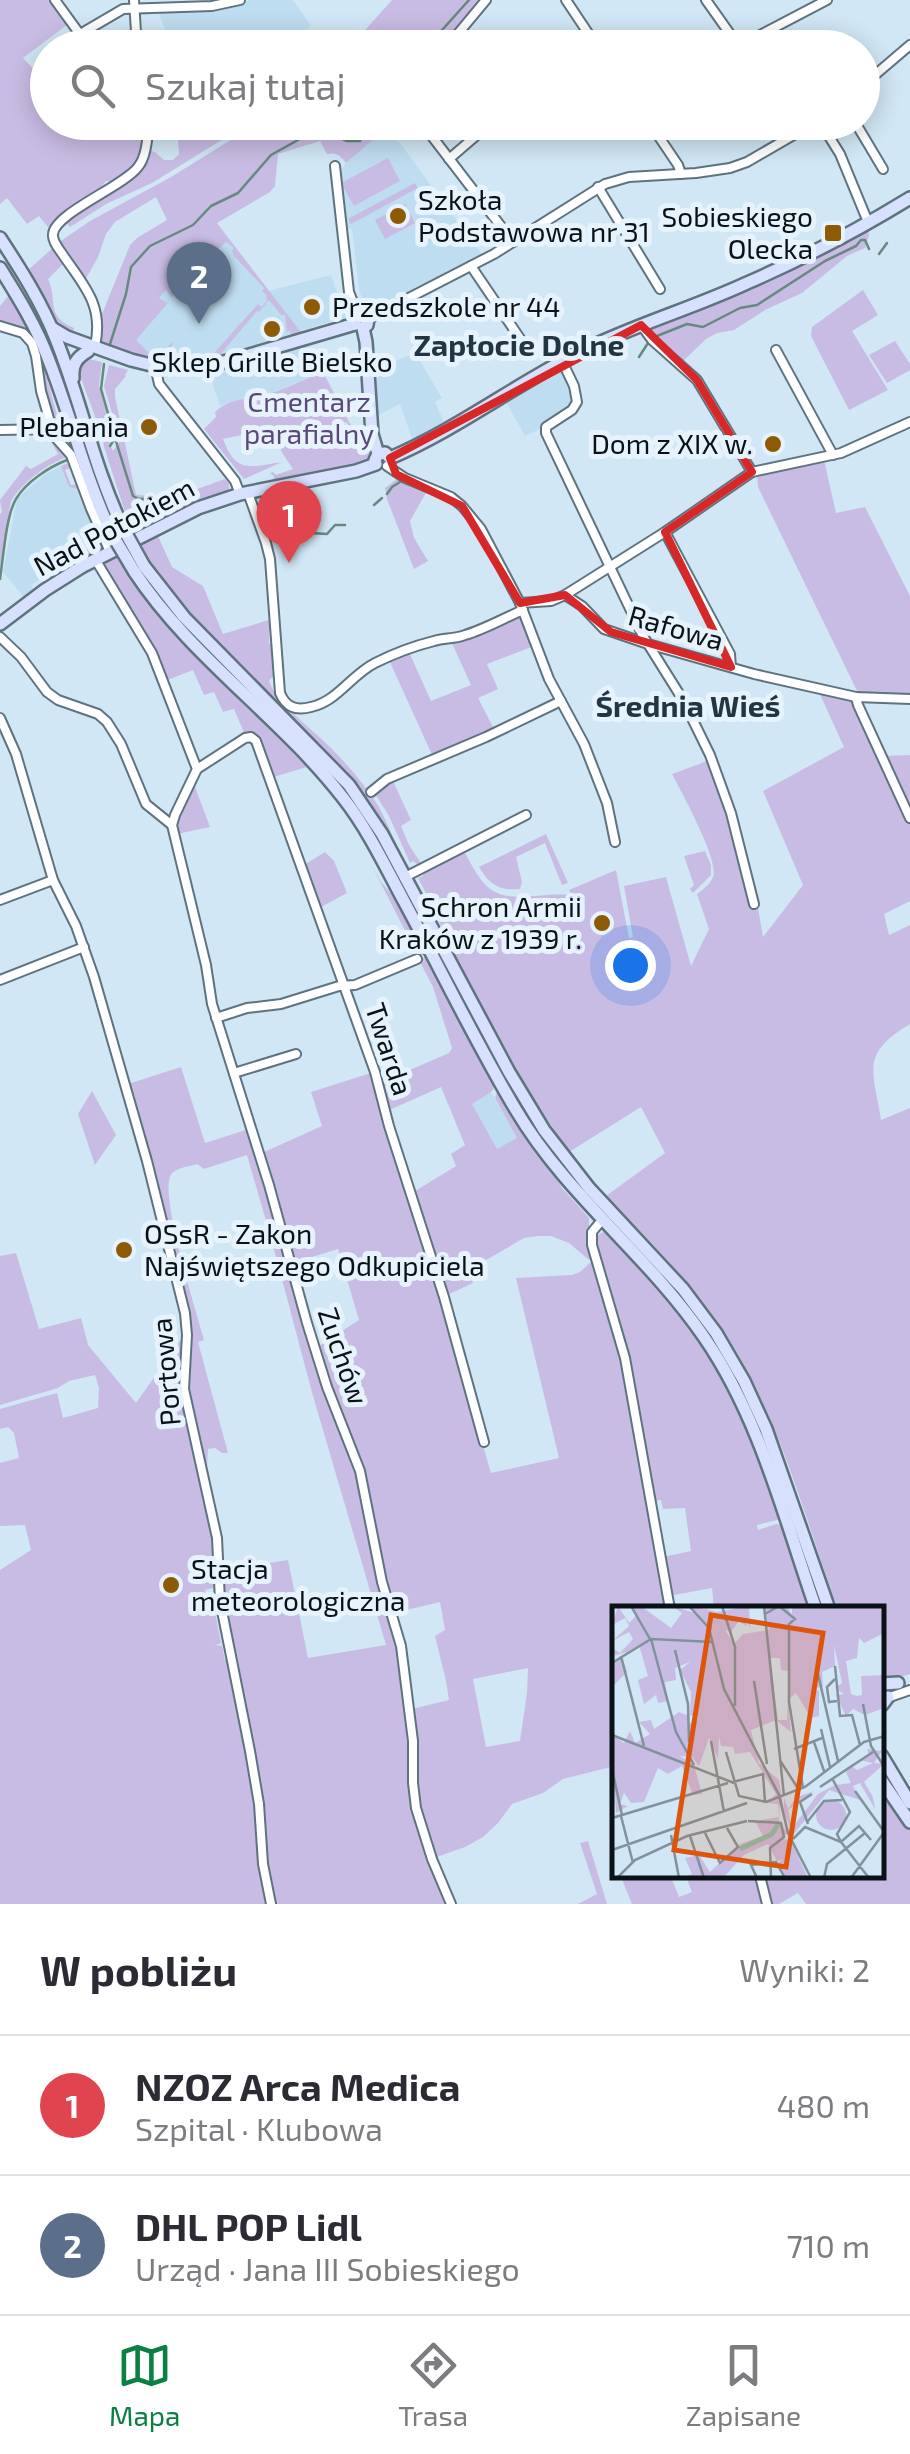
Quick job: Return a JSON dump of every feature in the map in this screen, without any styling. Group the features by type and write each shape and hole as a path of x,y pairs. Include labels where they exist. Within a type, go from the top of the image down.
{"main road":[{"name":"Nad Potokiem","path":"0,624 95,559 198,508 244,493 356,471 421,444 562,361 746,284 910,198"},
{"path":"0,238 52,328 118,531"},
{"path":"0,268 49,359 94,491 139,568 175,625 319,770 356,814 517,1111 552,1163 674,1297 705,1338 754,1432 828,1606"},
{"path":"52,328 91,348 155,366 186,368 207,366 361,322 366,342 372,438 383,460"},
{"path":"38,334 58,344 91,348"},
{"path":"49,359 58,344 74,340"},
{"path":"74,392 74,364 91,348"},
{"path":"139,568 349,785 382,834 544,1130 589,1188 683,1289 725,1349 766,1429 804,1553 815,1606"},
{"path":"885,1758 910,1802"},
{"path":"885,1786 910,1822"}],"street":[{"path":"55,0 78,30"},
{"path":"87,30 134,4 212,6 240,0"},
{"path":"461,30 486,0"},
{"path":"566,0 586,30"},
{"path":"706,0 728,30"},
{"path":"771,30 827,0"},
{"path":"134,4 135,30"},
{"path":"880,71 910,46"},
{"path":"91,348 98,326 94,303 53,239 54,229 138,167 147,140"},
{"path":"435,140 513,242"},
{"path":"449,159 471,140"},
{"path":"661,140 681,174"},
{"path":"335,166 348,292 361,322 471,266 598,187 629,177 712,172 738,166 778,140"},
{"path":"830,140 868,222"},
{"path":"865,140 883,168"},
{"path":"598,187 660,289"},
{"path":"471,266 521,340"},
{"path":"641,325 697,380 752,472"},
{"path":"0,326 23,333 32,344 52,429 71,455 110,552"},
{"path":"776,350 834,456"},
{"path":"562,361 577,402 572,410 546,427 546,432 648,644 694,719 710,754 754,904"},
{"path":"155,366 160,384 244,493 266,543 280,693 286,704 296,709 328,700 357,674 381,660 433,641 468,634 521,606 565,595 752,472 834,456 910,422"},
{"path":"0,430 52,429"},
{"path":"383,460 400,476 444,493 462,506 481,529 521,606 549,679 596,772 615,842"},
{"path":"665,532 730,654 731,667"},
{"path":"95,559 152,653 197,769 172,825"},
{"name":"Rafowa","path":"565,595 604,628 648,644 856,697 910,699"},
{"name":"Zuchów","path":"0,636 21,656 46,692 98,714 107,722 121,744 146,804 172,825 216,1018 270,1185 306,1322 360,1471 382,1582 401,1646 414,1741 416,1808 450,1904"},
{"path":"856,697 910,818"},
{"path":"371,792 387,779 560,700"},
{"name":"Portowa","path":"0,718 16,754 53,880 84,947 133,1108 185,1313 184,1389 217,1538 220,1601 253,1768 272,1904"},
{"name":"Twarda","path":"197,769 244,738 256,741 375,1072 484,1442"},
{"path":"405,878 526,815"},
{"path":"0,900 53,880"},
{"path":"0,980 84,947"},
{"path":"216,1018 355,985 417,959"},
{"path":"234,1074 296,1054"},
{"path":"602,1220 592,1232 592,1245 625,1358 669,1606"},
{"path":"761,1879 768,1904"}],"highlighted area":[{"path":"641,325 697,380 752,472 665,532 731,667 611,632 565,595 520,603 462,506 396,474 390,458"}],"shaded area":[{"path":"250,0 293,0 311,26 305,30 165,30 158,11 233,6"},
{"name":"Szkoła Podstawowa nr 31","path":"373,140 398,140 482,255 373,312 360,308 364,306 352,229 344,228 339,174"},
{"path":"223,232 268,291 331,275 346,317 206,360 145,359 132,334 157,298"},
{"path":"305,346 319,374 263,396 220,406 209,372"},
{"path":"415,353 442,398 435,402 444,422 413,441 400,404 377,416 374,370"},
{"path":"562,369 571,382 574,405 525,436 505,400"},
{"path":"61,466 69,487 76,489 99,542 31,585 34,591 25,598 3,572 16,504 44,475"},
{"path":"491,1092 518,1139 497,1150 471,1103"}],"green space":[{"path":"0,0 51,0 68,24 60,30 30,30 30,53 23,58 30,65 30,140 142,140 138,157 114,182 106,181 48,227 39,216 27,224 7,198 0,204"},
{"path":"392,0 484,0 458,30 365,30"},
{"path":"178,140 222,140 70,227 66,223 130,179 146,154 151,151 164,160 173,160 179,154"},
{"path":"231,140 373,140 346,163 338,155 327,154 320,141 278,154 275,186 270,192 217,223 300,331 304,331 302,334 292,337 287,332 285,315 269,300 220,355 214,353 258,304 261,307 267,301 264,288 226,242 172,297 166,290 159,298 168,303 136,340 149,353 161,354 173,341 164,361 134,356 99,341 102,314 130,245 167,220 156,197 115,222 84,282 58,243"},
{"path":"388,158 400,181 354,206 341,183"},
{"path":"415,183 418,188 351,224 348,219"},
{"path":"405,204 415,223 385,239 375,220"},
{"path":"868,230 865,248 847,256 802,293 734,330 706,339 680,364 648,329 649,327"},
{"path":"55,246 65,262 48,279 56,313 74,328 73,334 55,324 27,271"},
{"path":"863,290 878,315 852,331 888,390 849,410 811,336 812,327"},
{"path":"9,295 40,353 26,332 0,322 0,306"},
{"path":"895,341 910,370 887,383 869,355"},
{"path":"89,359 102,362 99,385 113,451 119,436 104,386 109,365 128,370 115,389 115,397 136,495 175,497 225,479 229,490 133,534 125,520 103,438 79,373 82,363"},
{"path":"44,368 62,433 77,461 52,418 42,382 40,369"},
{"name":"Cmentarz parafialny","path":"323,372 355,433 346,422 343,425 367,443 367,461 274,481 270,473 293,469 281,451 278,429 271,425 266,430 223,439 233,458 245,466 282,462 244,479 204,429 216,417 215,412 233,401 269,394"},
{"path":"46,432 58,442 73,467 65,470 71,485 78,484 104,545 102,550 73,565 69,561 99,542 77,489 69,487 61,466 68,463 66,457 35,475 11,501 0,568 0,500 26,466 31,469 58,454"},
{"path":"824,460 836,513 865,507 910,596 910,697 858,693 758,487 757,475"},
{"path":"397,479 427,491 410,521 414,538 428,561 414,569 387,499 385,488"},
{"path":"157,534 172,567 203,586 223,634 269,620 272,688 286,707 360,780 381,810 397,847 178,604 138,544"},
{"path":"117,555 166,625 307,767 270,778 259,740 245,735 234,709 223,712 214,692 204,695 193,670 165,681 143,630 105,570 106,560"},
{"path":"519,615 534,646 487,664 498,689 478,698 495,731 433,757 389,660 409,652 431,701 471,685 451,641"},
{"path":"818,690 849,698 855,704 910,824 910,901 884,914 889,935 910,925 910,1024 883,1044 873,1075 881,1120 910,1108 910,1674 885,1681 885,1606 838,1606 787,1461 741,1360 696,1293 606,1196 665,1153 641,1107 569,1152 507,1052 418,878 423,871 461,852 485,884 509,896 569,895 569,890 616,870 629,938 633,937 624,886 666,877 691,966 709,929 697,894 710,882 714,869 699,826 672,774 710,760 729,813 754,908 758,908 763,937 803,885 763,791 844,747"},
{"path":"910,755 910,812 884,756"},
{"path":"392,779 411,820 401,826 422,865 419,866 410,863 374,792"},
{"path":"194,784 210,827 177,834 178,814"},
{"path":"546,834 568,883 562,885 545,843 516,857 520,889 496,886 479,867"},
{"path":"705,851 711,875 693,893 684,856"},
{"path":"325,852 334,861 347,893 321,907 304,865"},
{"path":"370,862 424,954 419,958"},
{"path":"427,957 497,1084 472,1104 497,1149 517,1138 495,1098 500,1092 562,1188 589,1218 589,1247 593,1256 589,1260 569,1243 551,1236 524,1238 469,1270 473,1283 445,1296 412,1193 456,1166 451,1154 465,1145 441,1087 387,1111 380,1083 449,1053 452,1048 433,987 419,960"},
{"path":"181,1067 205,1143 249,1129 299,1305 353,1454 396,1633 411,1741 412,1783 449,1904 273,1904 226,1615 242,1605 260,1601 298,1608 308,1658 386,1645 247,1155 204,1169 197,1164 182,1168 170,1177 170,1208 204,1340 198,1342 228,1453 208,1449 204,1470 187,1388 189,1337 135,1096 128,1084"},
{"path":"374,1072 491,1473 559,1458 516,1278 572,1275 594,1263 617,1334 668,1606 612,1606 612,1767 563,1779 543,1793 512,1804 483,1837 434,1858 418,1808 412,1709 449,1700 435,1636 445,1630 440,1602 394,1613 362,1470 316,1348 359,1320 338,1249 292,1263 262,1153 322,1126 311,1092","holes":["528,1668 520,1741 486,1747 473,1679"]},
{"path":"92,1091 116,1135 95,1165 78,1114"},
{"path":"603,1232 612,1236 674,1305 721,1373 754,1445 781,1519 757,1525 758,1530 782,1525 805,1589 807,1606 714,1606 712,1588 669,1596 663,1557 691,1551 685,1508 663,1509 661,1500 652,1501 638,1411 595,1237"},
{"path":"16,1253 39,1329 81,1318 88,1345 136,1403 184,1335 183,1402 215,1538 217,1595 214,1596 213,1588 205,1590 207,1601 217,1601 214,1607 221,1643 215,1645 222,1646 225,1660 230,1659 254,1782 270,1904 0,1904 0,1570 31,1550 25,1525 0,1526 0,1463 19,1458 14,1433 8,1427 0,1429 0,1409 57,1393 63,1418 98,1408 99,1388 95,1375 0,1405 0,1256"},
{"path":"254,1557 255,1565 288,1560 297,1604 271,1598 225,1604 223,1565"},
{"path":"885,1794 910,1829 910,1904 806,1904 798,1893 779,1904 769,1904 762,1879 885,1879"},
{"path":"588,1841 607,1904 578,1904 597,1894 580,1843"},
{"path":"622,1879 672,1879 679,1897 692,1892 687,1879 759,1879 766,1904 632,1904"}],"waterway":[{"path":"442,30 469,0"},
{"path":"110,344 131,267 150,246 193,225 211,206 238,193 271,155 298,140"},
{"path":"345,140 361,140"},
{"path":"657,336 687,324 703,327 740,308 757,305 861,240 869,249"},
{"path":"879,254 887,243"},
{"path":"639,357 648,343"},
{"path":"104,364 101,389 115,438 110,446"},
{"path":"115,438 133,496 197,498"},
{"path":"0,579 7,526 16,499 38,476 67,460"},
{"path":"387,494 400,482"},
{"path":"294,492 309,500 300,516 301,527 311,533 327,534 335,525 345,525"},
{"path":"374,505 382,498"}],"place":[{"name":"Szkoła Podstawowa nr 31","path":"398,216"},
{"name":"Sobieskiego Olecka","path":"833,233"},
{"name":"Przedszkole nr 44","path":"312,307"},
{"name":"DHL POP Lidl","path":"199,324"},
{"name":"Sklep Grille Bielsko","path":"272,329"},
{"name":"Plebania","path":"149,427"},
{"name":"Dom z XIX w.","path":"773,444"},
{"name":"NZOZ Arca Medica","path":"289,563"},
{"name":"Schron Armii Kraków z 1939 r.","path":"602,923"},
{"name":"OSsR - Zakon Najświętszego Odkupiciela","path":"124,1250"},
{"name":"Stacja meteorologiczna","path":"171,1585"}],"district":[{"name":"Zapłocie Dolne","path":"519,346"},
{"name":"Średnia Wieś","path":"688,707"}]}
